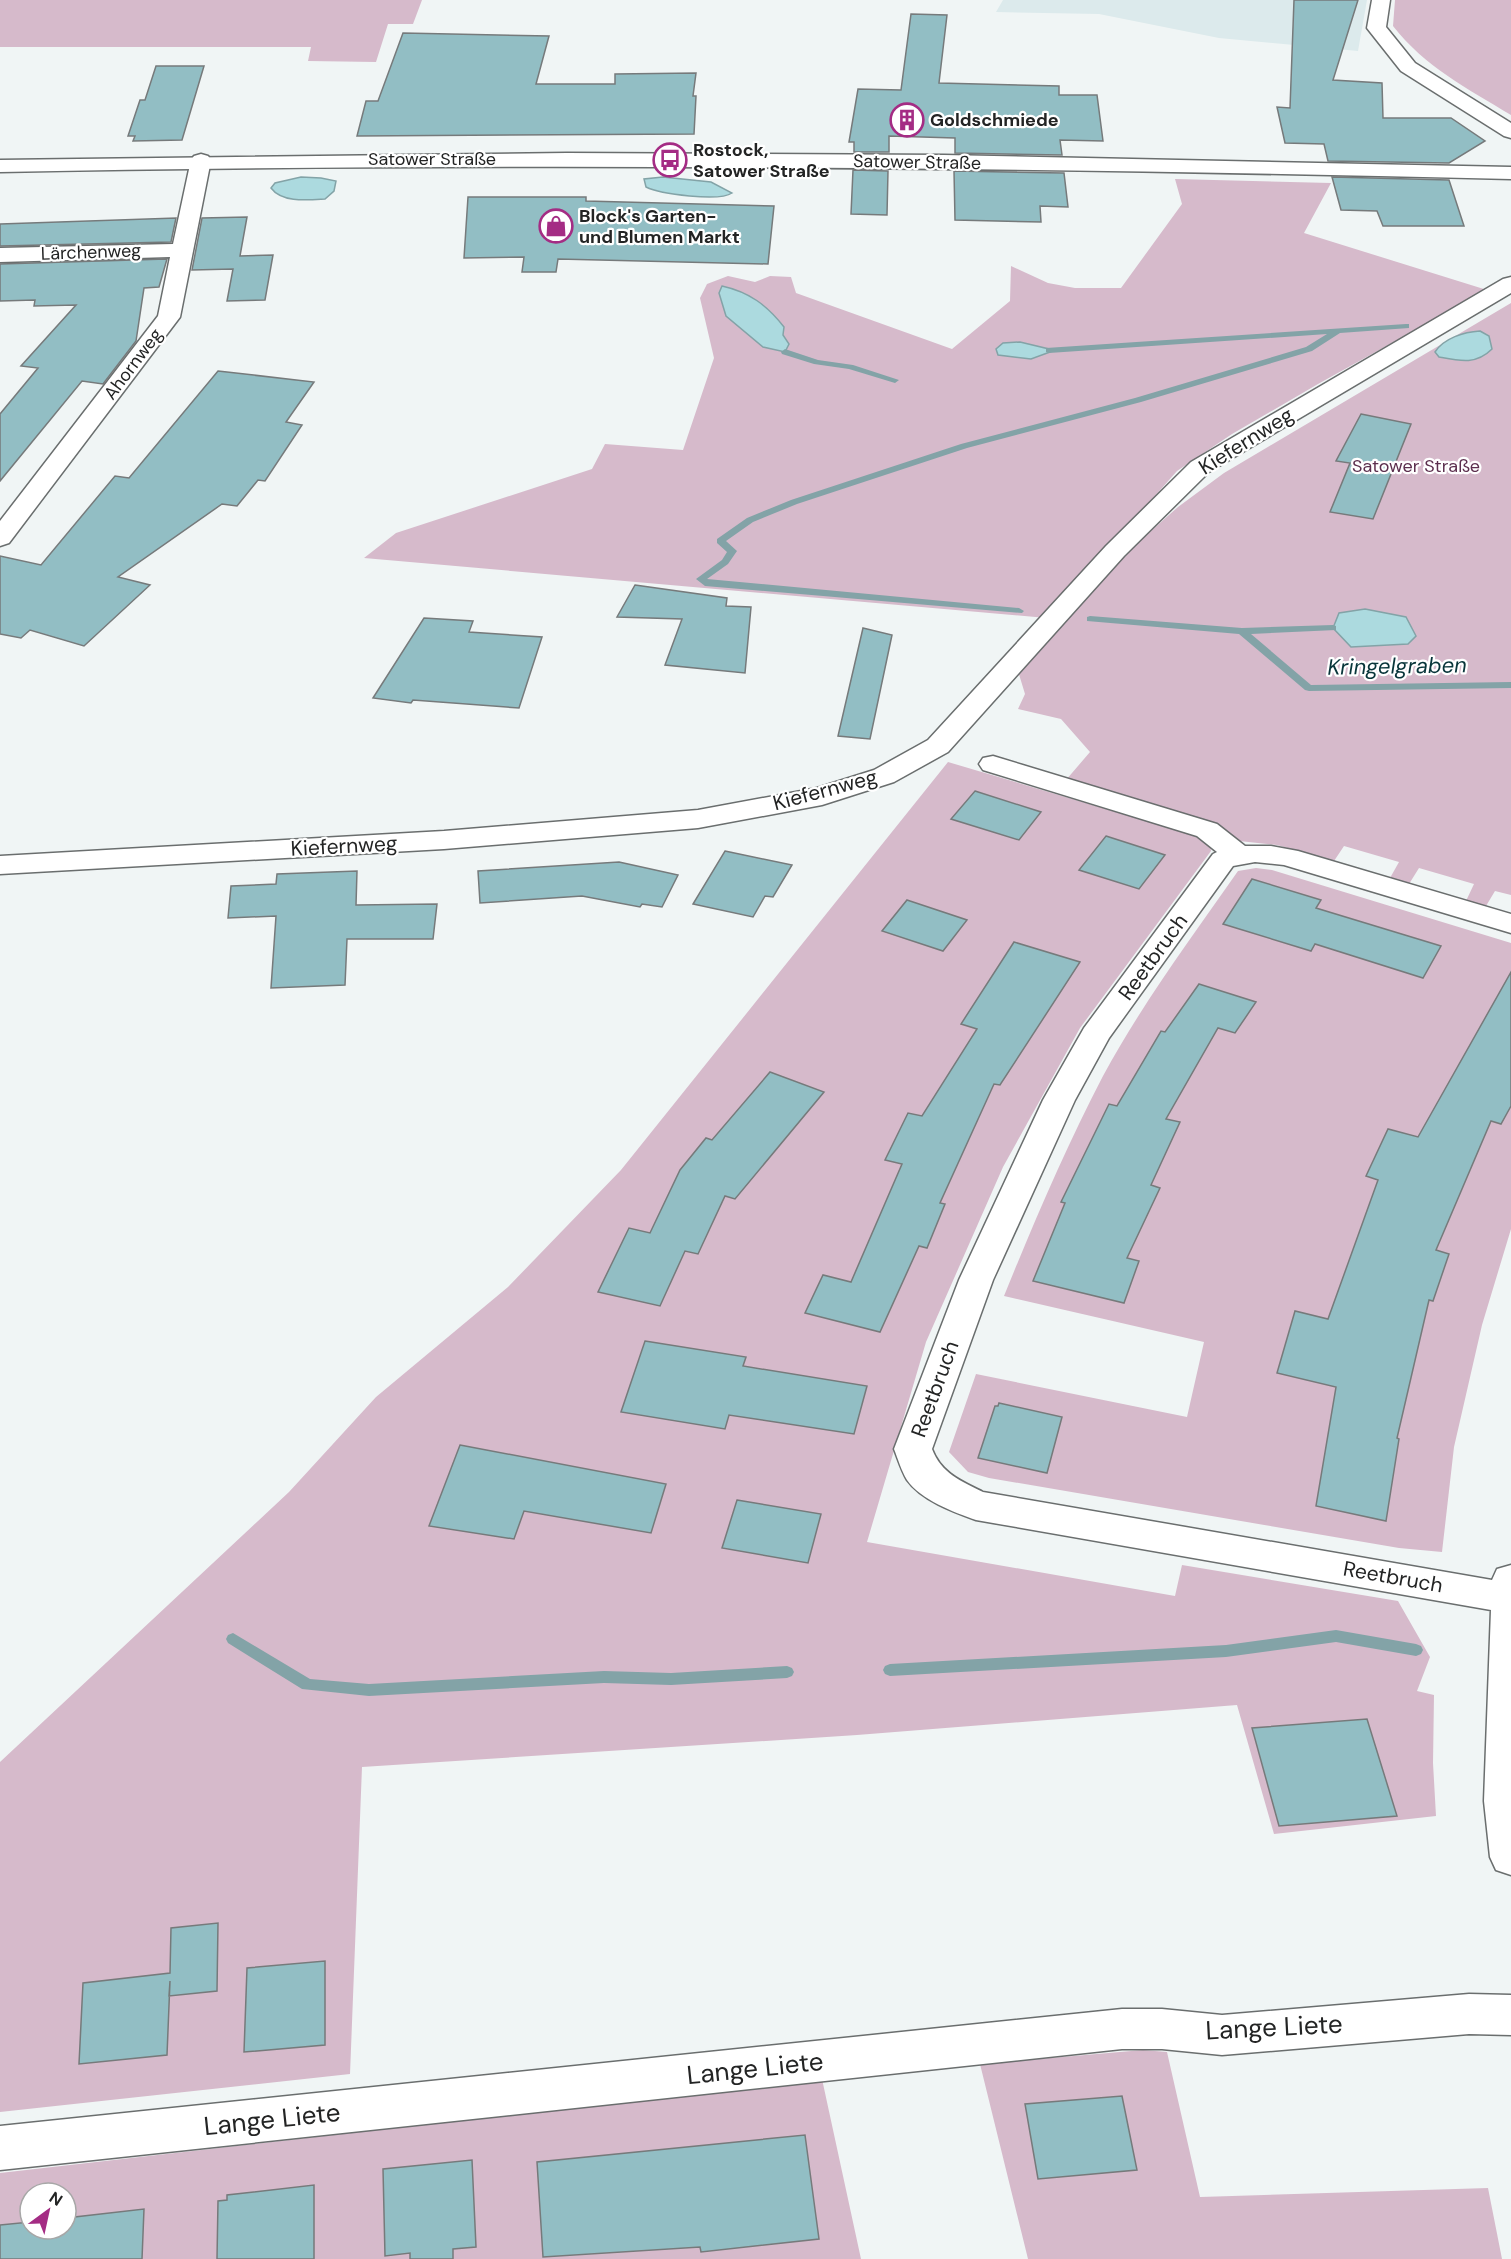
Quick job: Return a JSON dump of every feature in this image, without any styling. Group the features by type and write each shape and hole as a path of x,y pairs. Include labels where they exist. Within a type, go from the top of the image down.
{"street":[{"path":"1381,0 1376,28 1408,67 1511,132"},
{"name":"Satower Straße","path":"0,165 201,160 809,160 1511,172"},
{"name":"Ahornweg","path":"0,538 169,317 201,160"},
{"name":"Lärchenweg","path":"0,255 183,250"},
{"name":"Kiefernweg","path":"0,864 444,840 698,819 822,796 884,776 938,746 1115,551 1200,467 1511,284"},
{"path":"993,764 1207,830 1238,854 1264,853 1288,857 1511,924"},
{"name":"Reetbruch","path":"1238,854 1223,860 1095,1035 1059,1100 976,1280 913,1449 922,1472 940,1488 976,1505 1510,1589"},
{"path":"1510,1589 1505,1801 1511,1857"},
{"name":"Lange Liete","path":"0,2148 1122,2029 1162,2029 1222,2035 1469,2014 1511,2015"}],"shaded area":[{"path":"1003,0 1367,0 1358,51 1219,38 1099,14 996,12"}],"green space":[{"path":"0,0 422,0 413,24 388,24 376,62 308,61 311,47 0,47"},
{"path":"1395,0 1511,0 1511,115 1448,76 1418,53 1393,26"},
{"path":"1175,179 1331,183 1304,233 1487,290 1232,434 1177,471 1047,618 364,558 396,533 592,469 605,444 683,450 714,358 700,298 707,284 728,276 755,282 770,276 791,277 796,293 952,349 1010,301 1011,266 1048,283 1075,288 1121,288 1182,204"},
{"path":"1511,303 1511,895 1495,891 1486,906 1466,901 1474,884 1419,868 1409,884 1390,878 1399,862 1344,846 1334,861 1277,845 1239,841 1222,827 1066,780 1090,752 1061,719 1018,709 1025,694 1018,671 1126,553 1178,507 1224,473"},
{"path":"948,762 1193,835 1210,843 1211,851 1080,1028 1003,1167 926,1342 867,1542 1175,1596 1182,1565 1398,1601 1430,1657 1417,1691 1434,1695 1433,1763 1436,1816 1274,1834 1237,1705 857,1735 362,1767 350,2074 0,2112 0,1762 289,1492 376,1397 508,1287 621,1170"},
{"path":"1256,868 1272,870 1511,943 1511,1229 1482,1325 1454,1447 1442,1552 1399,1548 989,1478 968,1472 949,1452 976,1374 1187,1417 1204,1342 1004,1296 1063,1157 1118,1049 1238,871"},
{"path":"1143,2050 1167,2052 1200,2197 1488,2188 1502,2259 1028,2259 980,2064"},
{"path":"822,2079 861,2259 0,2259 0,2173"}],"water":[{"path":"301,177 336,181 334,191 325,199 303,200 282,196 271,188 275,183"},
{"path":"663,177 711,182 732,193 725,196 703,197 664,192 646,187 644,179"},
{"path":"722,286 757,300 771,312 784,327 783,335 789,344 785,352 763,347 726,316 719,293"},
{"path":"1480,331 1489,336 1492,349 1480,358 1454,360 1439,357 1435,352 1455,337"},
{"path":"1020,342 1049,349 1050,352 1031,359 998,355 996,349 1003,343"},
{"path":"1365,609 1406,617 1416,636 1408,644 1351,647 1333,628 1339,613"}],"building":[{"path":"1294,0 1358,0 1333,80 1382,83 1383,118 1451,118 1485,141 1449,163 1328,161 1324,144 1285,143 1277,107 1290,108"},
{"path":"911,14 947,15 939,83 1059,86 1059,95 1097,95 1103,141 1060,140 1062,155 955,153 955,138 889,136 889,152 854,152 854,142 849,142 858,89 901,90"},
{"path":"403,33 549,36 536,84 615,84 615,74 696,73 693,96 696,96 694,134 357,136 366,101 378,101"},
{"path":"156,66 204,66 182,140 133,141 135,136 128,136 140,100 145,100"},
{"path":"853,170 888,171 887,215 851,214"},
{"path":"954,171 1064,173 1068,207 1040,206 1041,222 955,220"},
{"path":"1332,177 1449,180 1464,226 1383,226 1377,211 1341,210"},
{"path":"468,197 586,197 586,201 774,206 768,264 558,259 556,272 522,272 524,257 464,258"},
{"path":"247,217 240,256 273,255 265,300 227,301 233,269 192,270 202,218"},
{"path":"176,218 171,242 0,246 0,224"},
{"path":"167,259 159,287 144,288 136,341 103,384 82,381 0,481 0,414 38,368 21,366 76,305 34,306 35,300 0,301 0,264"},
{"path":"218,371 314,382 286,422 302,425 265,481 258,480 237,506 222,504 118,577 150,585 84,646 30,630 21,638 0,634 0,556 41,565 115,476 129,478"},
{"path":"1361,414 1411,424 1373,519 1330,512 1350,463 1336,461"},
{"path":"635,585 727,598 726,606 751,607 745,673 665,665 682,619 617,617"},
{"path":"424,618 473,621 469,632 542,637 519,708 413,700 411,703 373,698"},
{"path":"863,628 892,635 870,739 838,736"},
{"path":"975,791 1041,812 1019,840 951,819"},
{"path":"1106,836 1165,855 1139,889 1079,870"},
{"path":"725,851 792,865 773,897 765,896 753,917 693,904"},
{"path":"619,862 678,875 662,907 642,904 640,907 582,896 480,903 478,871"},
{"path":"357,871 356,905 437,904 433,939 347,939 345,985 271,988 276,916 228,918 231,886 276,884 277,874"},
{"path":"1252,879 1321,900 1316,908 1441,946 1423,978 1315,944 1311,951 1223,924"},
{"path":"907,900 967,920 943,951 882,931"},
{"path":"1014,942 1080,962 1000,1085 994,1084 940,1203 945,1204 927,1248 919,1246 880,1332 805,1313 823,1275 851,1282 902,1164 885,1160 908,1113 922,1116 977,1029 961,1024"},
{"path":"1511,972 1511,1106 1501,1124 1491,1121 1436,1250 1449,1254 1433,1301 1429,1300 1397,1438 1399,1439 1386,1521 1316,1506 1336,1387 1277,1373 1295,1311 1328,1319 1378,1180 1366,1176 1388,1129 1418,1137"},
{"path":"1199,984 1256,1002 1235,1033 1218,1028 1166,1119 1180,1122 1151,1185 1160,1188 1127,1258 1139,1261 1124,1303 1033,1281 1065,1203 1061,1202 1109,1104 1117,1106 1161,1031 1165,1032"},
{"path":"770,1072 824,1092 735,1199 725,1196 698,1254 685,1251 660,1306 598,1292 629,1228 650,1233 680,1170 706,1138 712,1140"},
{"path":"645,1341 746,1357 743,1366 867,1386 854,1434 729,1415 725,1429 621,1412"},
{"path":"999,1403 1062,1417 1047,1473 978,1458 995,1406"},
{"path":"460,1445 666,1484 651,1533 524,1511 514,1539 429,1526"},
{"path":"737,1500 821,1514 808,1563 722,1548"},
{"path":"1367,1719 1397,1816 1279,1826 1252,1728"},
{"path":"218,1923 217,1991 169,1996 167,2055 79,2064 83,1983 170,1973 171,1928"},
{"path":"325,1961 325,2045 244,2052 247,1968"},
{"path":"1122,2096 1137,2170 1038,2179 1025,2104"},
{"path":"805,2135 819,2239 701,2252 700,2247 543,2257 537,2162"},
{"path":"472,2160 476,2247 453,2249 453,2259 410,2259 410,2253 385,2256 383,2169"},
{"path":"314,2185 314,2259 217,2259 218,2201 227,2200 227,2195"},
{"path":"144,2209 142,2259 0,2259 0,2225 18,2223 18,2241 78,2241 78,2217"}],"waterway":[{"path":"1049,350 1406,326"},
{"path":"1019,611 705,583 701,579 725,562 732,551 720,541 750,520 794,502 964,446 1138,400 1309,349 1337,331"},
{"path":"785,352 895,380"},
{"name":"Kringelgraben","path":"1090,619 1242,631"},
{"path":"1242,631 1333,628"},
{"name":"Kringelgraben","path":"1242,631 1309,688 1511,685"},
{"path":"890,1670 1226,1651 1336,1636 1416,1650"},
{"path":"233,1639 307,1685 369,1690 604,1677 671,1679 787,1672"}],"place":[{"name":"Goldschmiede","path":"907,120"},
{"name":"Rostock, Satower Straße","path":"670,160"},
{"name":"Block's Garten- und Blumen Markt","path":"556,226"}]}
